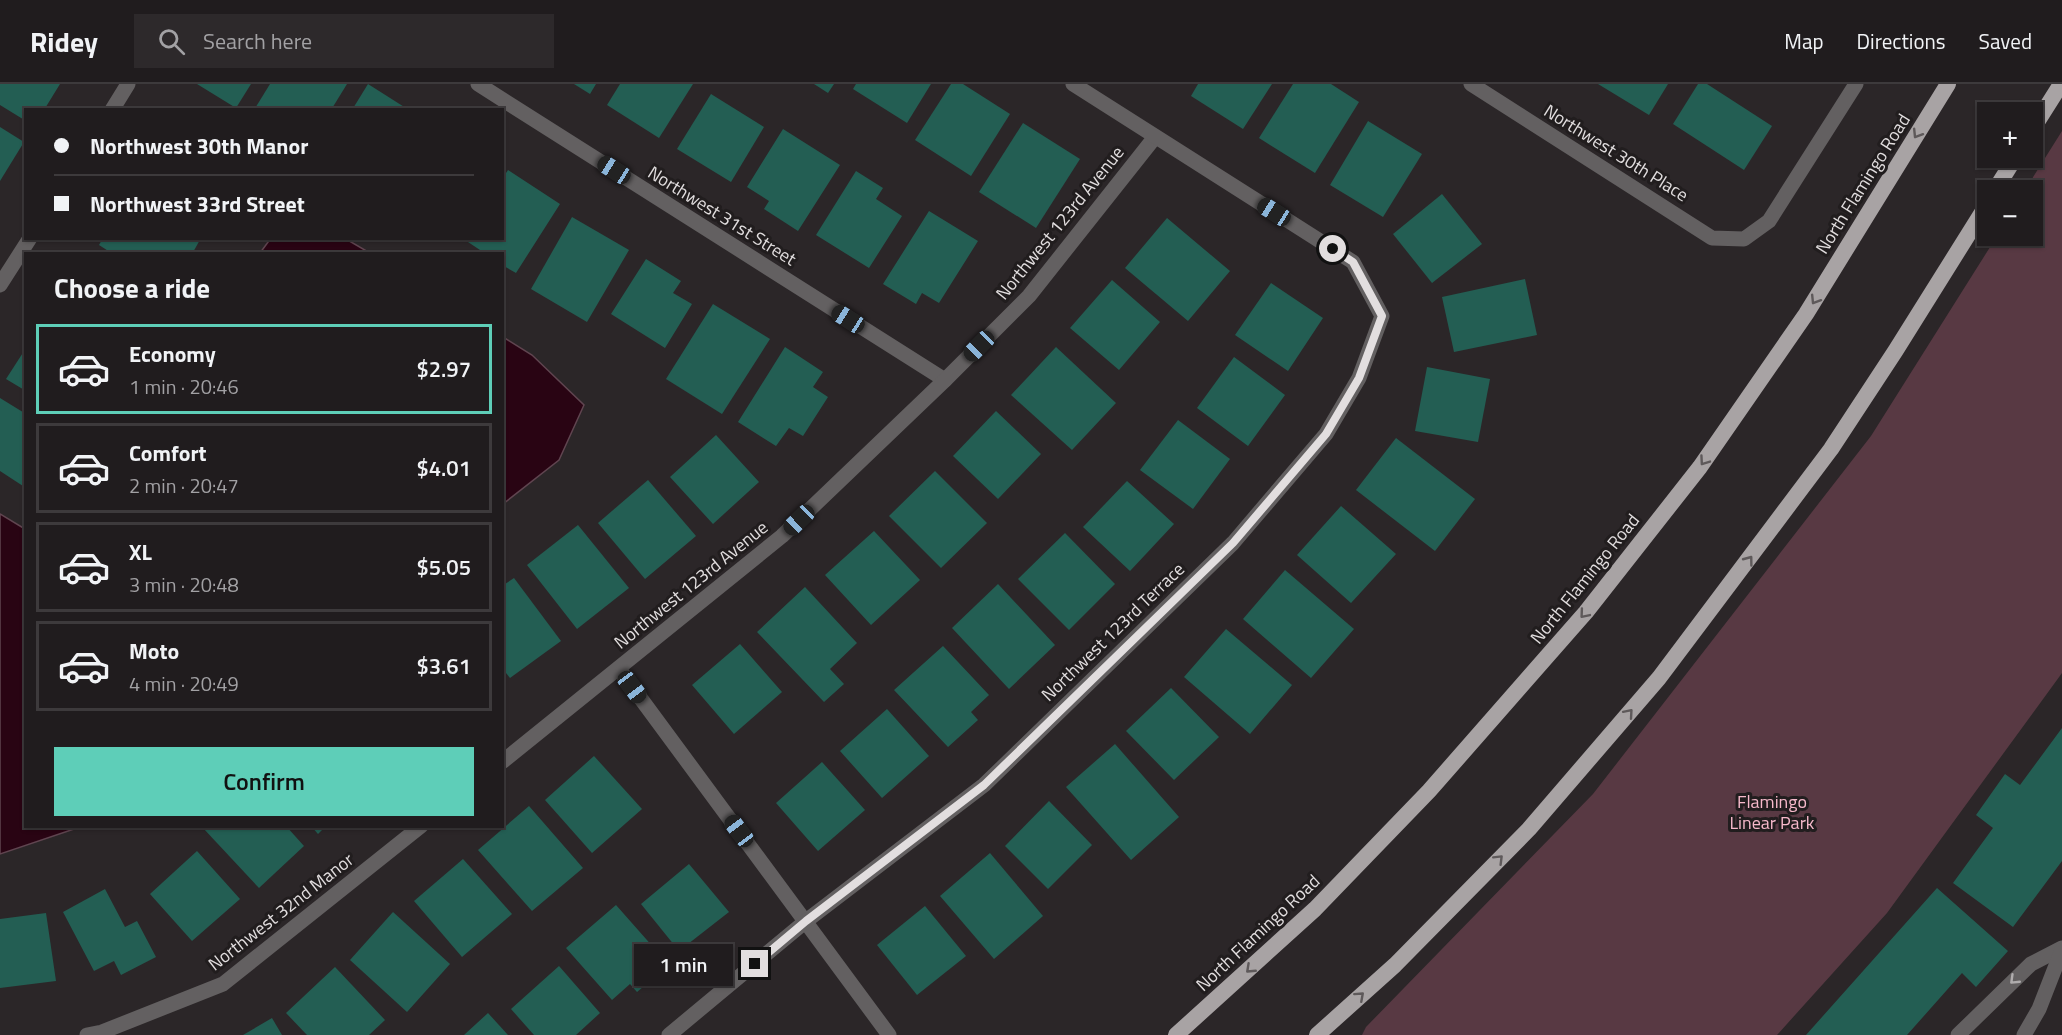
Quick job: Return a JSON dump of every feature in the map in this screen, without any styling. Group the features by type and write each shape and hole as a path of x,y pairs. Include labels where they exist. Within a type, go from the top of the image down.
{"highway":[{"name":"North Flamingo Road","path":"1176,1035 1233,985 1331,892 1429,791 1586,612 1700,467 1806,314 1948,84"},
{"path":"2043,113 2061,84"},
{"path":"1317,1035 1395,965 1529,829 1659,678 1831,449 1977,220"}],"street":[{"path":"113,108 128,84"},
{"name":"Northwest 31st Street","path":"478,84 945,380"},
{"path":"1073,84 1155,137"},
{"name":"Northwest 30th Place","path":"1471,84 1712,238 1744,238 1769,221 1856,84"},
{"name":"Northwest 123rd Avenue","path":"619,669 782,536 945,380 1029,296 1155,137"},
{"name":"Northwest 123rd Terrace","path":"669,1035 806,921 984,785 1233,543 1326,434 1359,378 1382,316 1353,262 1155,137"},
{"path":"0,285 29,240"},
{"path":"504,760 619,669 889,1035"},
{"name":"Northwest 32nd Manor","path":"87,1035 102,1032 223,984 418,828"},
{"path":"1958,1035 2031,964 2062,949"},
{"path":"2024,1035 2039,1009 2062,949"}],"green space":[{"name":"Flamingo Linear Park","path":"2062,131 2062,673 1887,913 1777,1035 1362,1035 1366,1027 1593,794 1871,436 1991,246 2043,246 2043,180 2031,180 2039,168 2043,168 2043,161"}],"shaded area":[{"path":"270,240 348,240 368,252 261,252"},
{"path":"504,338 532,355 584,405 559,460 504,503"},
{"path":"0,514 24,528 24,828 77,828 0,854"}],"building":[{"path":"0,84 60,84 45,108 24,108 24,120 0,105"},
{"path":"197,84 251,84 236,108"},
{"path":"270,84 347,84 332,108 255,108"},
{"path":"368,84 406,108 353,108"},
{"path":"574,84 596,84 590,94"},
{"path":"620,84 693,84 659,138 607,105"},
{"path":"814,84 834,84 828,93"},
{"path":"856,84 931,84 907,123 853,89"},
{"path":"951,84 963,84 1010,114 971,176 915,140"},
{"path":"1198,84 1272,84 1243,129 1191,96"},
{"path":"1293,84 1331,84 1359,102 1315,173 1259,138"},
{"path":"1598,84 1668,84 1649,115"},
{"path":"1698,84 1707,84 1772,126 1744,170 1673,124"},
{"path":"711,94 764,127 731,182 677,149"},
{"path":"1368,121 1422,154 1383,217 1330,185"},
{"path":"1023,123 1080,159 1036,228 979,192"},
{"path":"0,127 24,142 0,181"},
{"path":"783,129 840,165 798,231 764,209 769,201 747,187"},
{"path":"508,170 560,204 516,273 504,266 504,252 483,252 465,240 504,240 504,176"},
{"path":"856,171 883,188 876,199 902,216 869,268 816,235"},
{"path":"1442,194 1482,244 1432,283 1393,234"},
{"path":"929,211 978,241 939,303 922,293 916,304 883,284"},
{"path":"572,217 629,250 587,322 531,289"},
{"path":"1167,218 1230,271 1188,321 1125,268"},
{"path":"102,240 200,240 193,252 110,252 99,245"},
{"path":"646,259 681,281 673,293 692,304 665,348 611,314"},
{"path":"1525,279 1537,335 1454,352 1442,297"},
{"path":"1112,280 1160,322 1119,370 1070,328"},
{"path":"1271,283 1323,318 1288,371 1235,335"},
{"path":"713,304 770,339 722,414 666,379"},
{"path":"785,347 823,372 813,387 828,397 803,436 789,428 776,446 738,422"},
{"path":"1056,347 1116,403 1072,450 1011,395"},
{"path":"24,351 24,390 6,379"},
{"path":"1234,357 1285,395 1248,446 1197,408"},
{"path":"1427,367 1490,379 1478,442 1415,431"},
{"path":"0,398 24,413 24,485 0,471"},
{"path":"996,411 1041,454 998,499 953,456"},
{"path":"1178,420 1230,459 1193,509 1140,470"},
{"path":"716,435 759,482 713,524 670,477"},
{"path":"1396,438 1475,499 1435,551 1356,490"},
{"path":"935,471 987,523 941,568 889,516"},
{"path":"648,480 696,536 645,579 598,523"},
{"path":"1127,481 1174,524 1130,571 1083,527"},
{"path":"1341,506 1396,554 1351,603 1297,555"},
{"path":"578,525 629,588 577,629 527,565"},
{"path":"874,531 920,580 871,625 825,575"},
{"path":"1065,533 1115,584 1069,630 1018,579"},
{"path":"1285,570 1354,629 1311,678 1243,619"},
{"path":"514,578 561,641 510,678 504,670 504,585"},
{"path":"998,584 1055,645 1009,689 952,628"},
{"path":"805,587 857,643 830,669 844,684 824,702 757,632"},
{"path":"1226,629 1292,685 1250,734 1184,677"},
{"path":"740,644 782,692 734,734 692,685"},
{"path":"943,646 989,695 971,712 978,720 948,747 894,690"},
{"path":"1171,688 1219,737 1174,780 1126,731"},
{"path":"887,709 929,756 882,798 840,751"},
{"path":"2062,728 2062,861 2013,927 1953,883 1993,828 1976,815 2005,774 2020,785"},
{"path":"1115,744 1179,817 1131,860 1066,787"},
{"path":"594,756 642,809 592,853 545,800"},
{"path":"822,762 865,810 818,851 776,803"},
{"path":"1049,801 1092,845 1048,889 1005,846"},
{"path":"529,806 583,868 532,911 478,850"},
{"path":"203,828 288,828 304,846 259,888"},
{"path":"313,828 324,828 318,834"},
{"path":"197,851 240,899 192,941 150,894"},
{"path":"990,853 1043,916 994,959 940,896"},
{"path":"463,859 512,914 462,957 414,901"},
{"path":"689,864 729,912 679,951 641,904"},
{"path":"1937,888 2008,951 1976,987 1962,973 1907,1035 1806,1035"},
{"path":"105,889 125,927 137,921 156,957 121,975 114,961 94,971 63,912"},
{"path":"616,905 669,965 637,992 630,984 612,1000 566,948"},
{"path":"925,906 966,956 917,995 877,945"},
{"path":"393,912 450,964 407,1012 350,960"},
{"path":"46,913 56,981 0,988 0,919"},
{"path":"559,966 600,1013 576,1035 534,1035 511,1009"},
{"path":"335,967 385,1020 369,1035 307,1035 286,1013"},
{"path":"488,1013 508,1035 464,1035"},
{"path":"272,1018 282,1035 243,1035"}],"route":[{"path":"755,964 806,921 984,785 1233,543 1326,434 1359,378 1382,316 1353,262 1333,249"}]}
